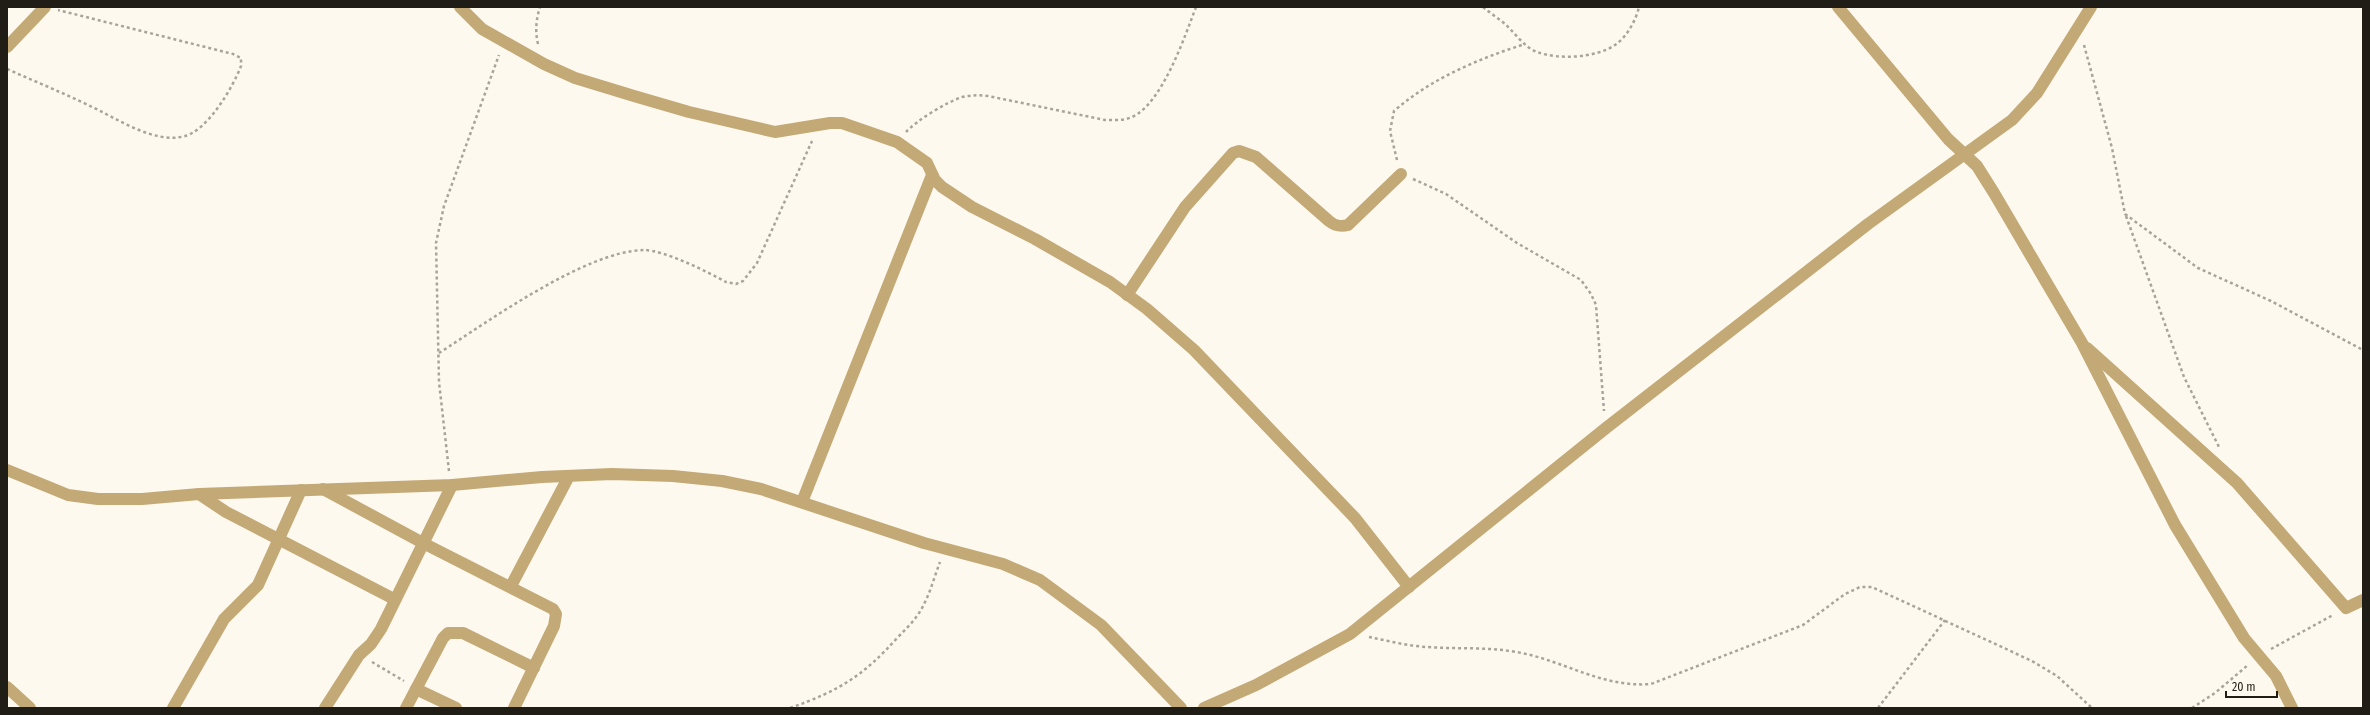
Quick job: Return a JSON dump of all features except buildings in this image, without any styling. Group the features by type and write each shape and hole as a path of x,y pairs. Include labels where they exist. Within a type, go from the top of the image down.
{"street":[{"path":"460,7 482,29 544,64 575,78 634,96 775,132 790,131 819,124 842,123 897,142 927,163 932,175 942,187 972,207 1078,263 1127,295 1194,350 1355,518 1409,587"},
{"path":"1838,7 1948,139 1976,166 1994,192 2082,343 2175,525 2244,638 2276,676 2292,708"},
{"path":"1204,708 1256,685 1350,634 1606,428 1868,224 1964,153 2012,120 2032,98 2079,28 2091,7"},
{"path":"7,47 49,8"},
{"path":"1127,295 1185,207 1233,153 1239,151 1256,157 1329,221 1335,225 1342,226 1348,225 1401,174"},
{"path":"802,502 932,175"},
{"path":"2082,343 2237,483 2346,608 2363,600"},
{"path":"7,470 68,494 98,499 142,499 199,494 452,485 569,476 628,474 722,481 762,489 944,548 1003,564 1040,580 1068,599 1101,625 1181,708"},
{"path":"511,586 569,476"},
{"path":"325,708 359,655 375,638 452,485"},
{"path":"323,489 423,543 554,609 556,614 554,626 514,708"},
{"path":"174,708 224,619 258,585 280,540 301,490"},
{"path":"199,494 226,512 394,599"},
{"path":"406,708 443,638 448,633 463,633 534,668"},
{"path":"7,687 30,708"},
{"path":"416,689 456,708"}],"path":[{"path":"540,7 536,19 536,35 544,64"},
{"path":"897,142 916,122 962,98 975,95 988,96 1105,120 1123,120 1132,118 1149,104 1175,61 1196,7"},
{"path":"1483,7 1525,44 1537,52 1551,55 1576,56 1600,52 1615,45 1636,19 1639,7"},
{"path":"7,68 139,130 168,137 186,136 203,125 216,109 241,66 241,58 233,54 49,8"},
{"path":"2079,28 2112,148 2125,214 2184,377 2220,448"},
{"path":"452,485 446,461 439,382 438,230 444,206 504,41"},
{"path":"1525,44 1471,63 1423,90 1394,111 1390,131 1401,174 1429,185 1446,194 1517,243 1581,280 1591,294 1596,305 1606,428"},
{"path":"439,353 528,297 580,269 633,252 645,250 658,252 726,282 736,284 743,281 757,263 819,124"},
{"path":"2125,214 2198,268 2271,301 2363,350"},
{"path":"790,708 838,689 857,678 874,663 917,617 925,602 944,548"},
{"path":"1350,634 1416,646 1492,649 1518,652 1572,668 1605,682 1631,686 1651,684 1803,625 1845,594 1860,587 1872,587 1884,591 2032,661 2057,676 2092,708"},
{"path":"2192,708 2215,693 2259,656 2346,608"},
{"path":"1878,708 1945,620"},
{"path":"359,655 416,689"}]}
